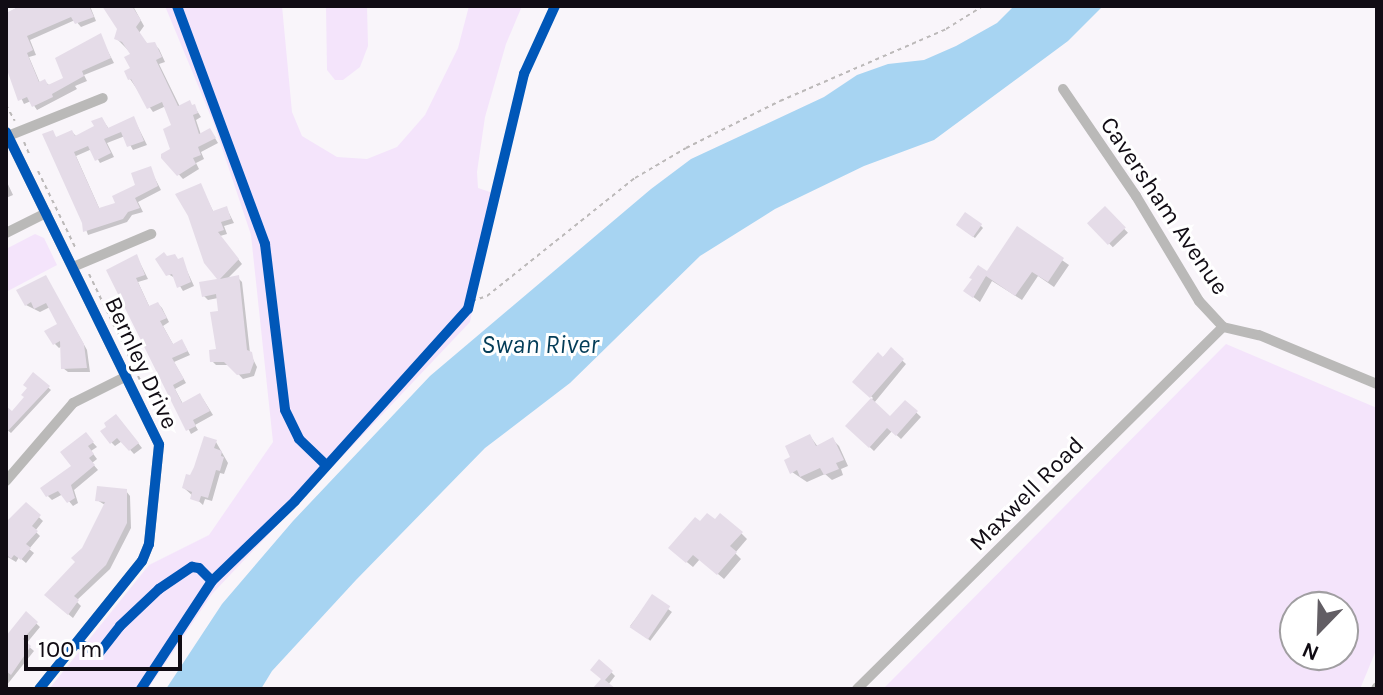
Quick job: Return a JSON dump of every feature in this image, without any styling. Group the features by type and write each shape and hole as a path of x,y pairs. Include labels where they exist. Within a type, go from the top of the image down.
{"street":[{"name":"Caversham Avenue","path":"1063,89 1136,196 1199,301 1223,327 1259,335 1377,384"},
{"path":"7,134 103,98"},
{"name":"Bernley Drive","path":"7,134 159,445 149,544 128,581 39,689"},
{"path":"6,233 46,213"},
{"path":"73,267 151,234"},
{"name":"Maxwell Road","path":"857,689 1223,327"},
{"path":"6,481 73,403 127,376"}],"path":[{"path":"472,301 487,296 635,178 673,155 780,101 946,29 983,6"},
{"path":"6,105 30,155"},
{"path":"36,169 76,249"},
{"path":"89,274 144,388"},
{"path":"465,314 472,301 474,287"}],"shaded area":[{"path":"165,6 282,6 292,112 302,136 337,157 367,159 397,147 425,115 458,48 469,6 522,6 506,44 485,117 477,172 478,188 496,194 470,322 212,594 148,689 49,689 149,565 209,535 273,442 251,235 214,124"},
{"path":"326,6 367,6 368,46 360,67 343,80 335,80 327,70"},
{"path":"35,234 44,238 57,265 6,292 6,249"},
{"path":"1226,344 1377,408 1377,648 1360,689 883,689"}],"water":[{"name":"Swan River","path":"1014,6 1103,6 1068,41 934,140 864,166 775,209 700,256 570,383 485,448 356,580 272,671 261,689 166,689 222,604 293,521 430,376 651,189 691,159 824,97 857,75 888,64 924,60 956,46 997,23"}],"building":[{"path":"20,6 89,6 94,17 75,24 71,17 27,36 33,50 27,53 39,82 45,79 48,85 63,78 55,58 101,33 111,58 82,71 84,76 32,107 27,97 18,101 6,67 6,13"},
{"path":"102,6 132,6 141,20 136,27 147,43 155,42 162,57 156,60 178,106 190,100 192,105 195,104 198,113 193,115 199,134 210,128 216,138 198,147 201,155 193,158 196,164 177,176 161,158 161,154 170,149 163,129 171,125 162,102 147,109 131,79 128,80 124,71 130,68 124,57 130,54 122,42 114,39 117,29"},
{"path":"134,116 144,141 127,147 121,132 104,139 111,153 95,161 88,146 74,152 99,208 115,203 112,196 135,185 131,173 151,166 158,186 135,198 140,208 128,212 123,219 83,232 82,223 42,134 53,130 56,137 72,130 75,136 94,126 91,121 102,117 108,128"},
{"path":"201,183 213,211 227,206 231,219 221,222 224,230 218,232 239,259 220,279 239,275 247,350 252,352 254,362 250,373 237,375 224,362 210,362 209,350 216,349 210,312 218,311 216,294 202,297 199,282 217,279 204,263 188,216 175,194"},
{"path":"1105,206 1126,228 1108,245 1087,223"},
{"path":"965,212 982,224 973,237 956,225"},
{"path":"1017,226 1064,258 1048,282 1032,272 1015,296 986,276 973,298 963,291 978,265 987,271"},
{"path":"164,252 167,256 175,254 178,259 183,257 191,282 177,288 172,274 166,276 155,259"},
{"path":"137,254 145,275 136,278 149,306 158,302 167,318 160,321 173,344 182,339 188,351 172,358 184,379 173,385 182,403 200,393 210,411 193,420 196,426 186,431 106,270"},
{"path":"46,275 84,344 87,368 61,369 60,341 53,345 44,331 57,324 46,303 34,309 31,302 25,306 16,290"},
{"path":"891,347 904,359 870,398 852,382 878,352 883,357"},
{"path":"33,372 50,386 6,433 6,406 12,411 24,397 21,395 27,388 23,385"},
{"path":"871,398 890,416 905,400 918,411 896,436 887,428 869,448 845,426"},
{"path":"116,414 139,443 129,451 117,438 110,444 100,431 106,427 104,423"},
{"path":"86,432 94,442 88,446 94,454 89,458 95,465 71,485 75,498 67,503 58,491 46,497 40,488 71,466 60,452"},
{"path":"810,434 816,446 833,437 844,460 836,463 839,469 824,475 820,468 800,477 797,470 790,474 784,460 790,457 785,446"},
{"path":"204,436 217,440 214,448 222,451 221,456 224,457 220,471 216,470 208,498 201,496 199,502 190,499 192,492 182,488 186,474 190,475 194,467"},
{"path":"97,486 127,489 127,523 106,565 74,596 79,600 68,615 44,595 75,562 71,558 82,548 105,502 95,501"},
{"path":"26,502 41,515 32,526 38,531 26,544 31,548 21,560 14,555 11,559 6,554 6,522"},
{"path":"707,513 715,519 720,513 743,532 730,546 737,552 717,575 693,555 686,563 668,548 695,517 700,521"},
{"path":"652,594 670,606 648,639 630,627"},
{"path":"26,611 38,622 23,639 31,646 11,675 6,671 6,636"},
{"path":"599,659 613,671 605,680 616,689 592,689 601,679 590,670"}],"cycle path":[{"path":"177,6 265,244 285,410 299,439 326,465"},
{"path":"141,689 212,581 295,501 468,309 524,74 555,6"},
{"path":"6,132 159,445 149,544 142,561 39,689"},
{"path":"77,643 99,653 120,626 159,589 192,567 199,568 212,581"}]}
